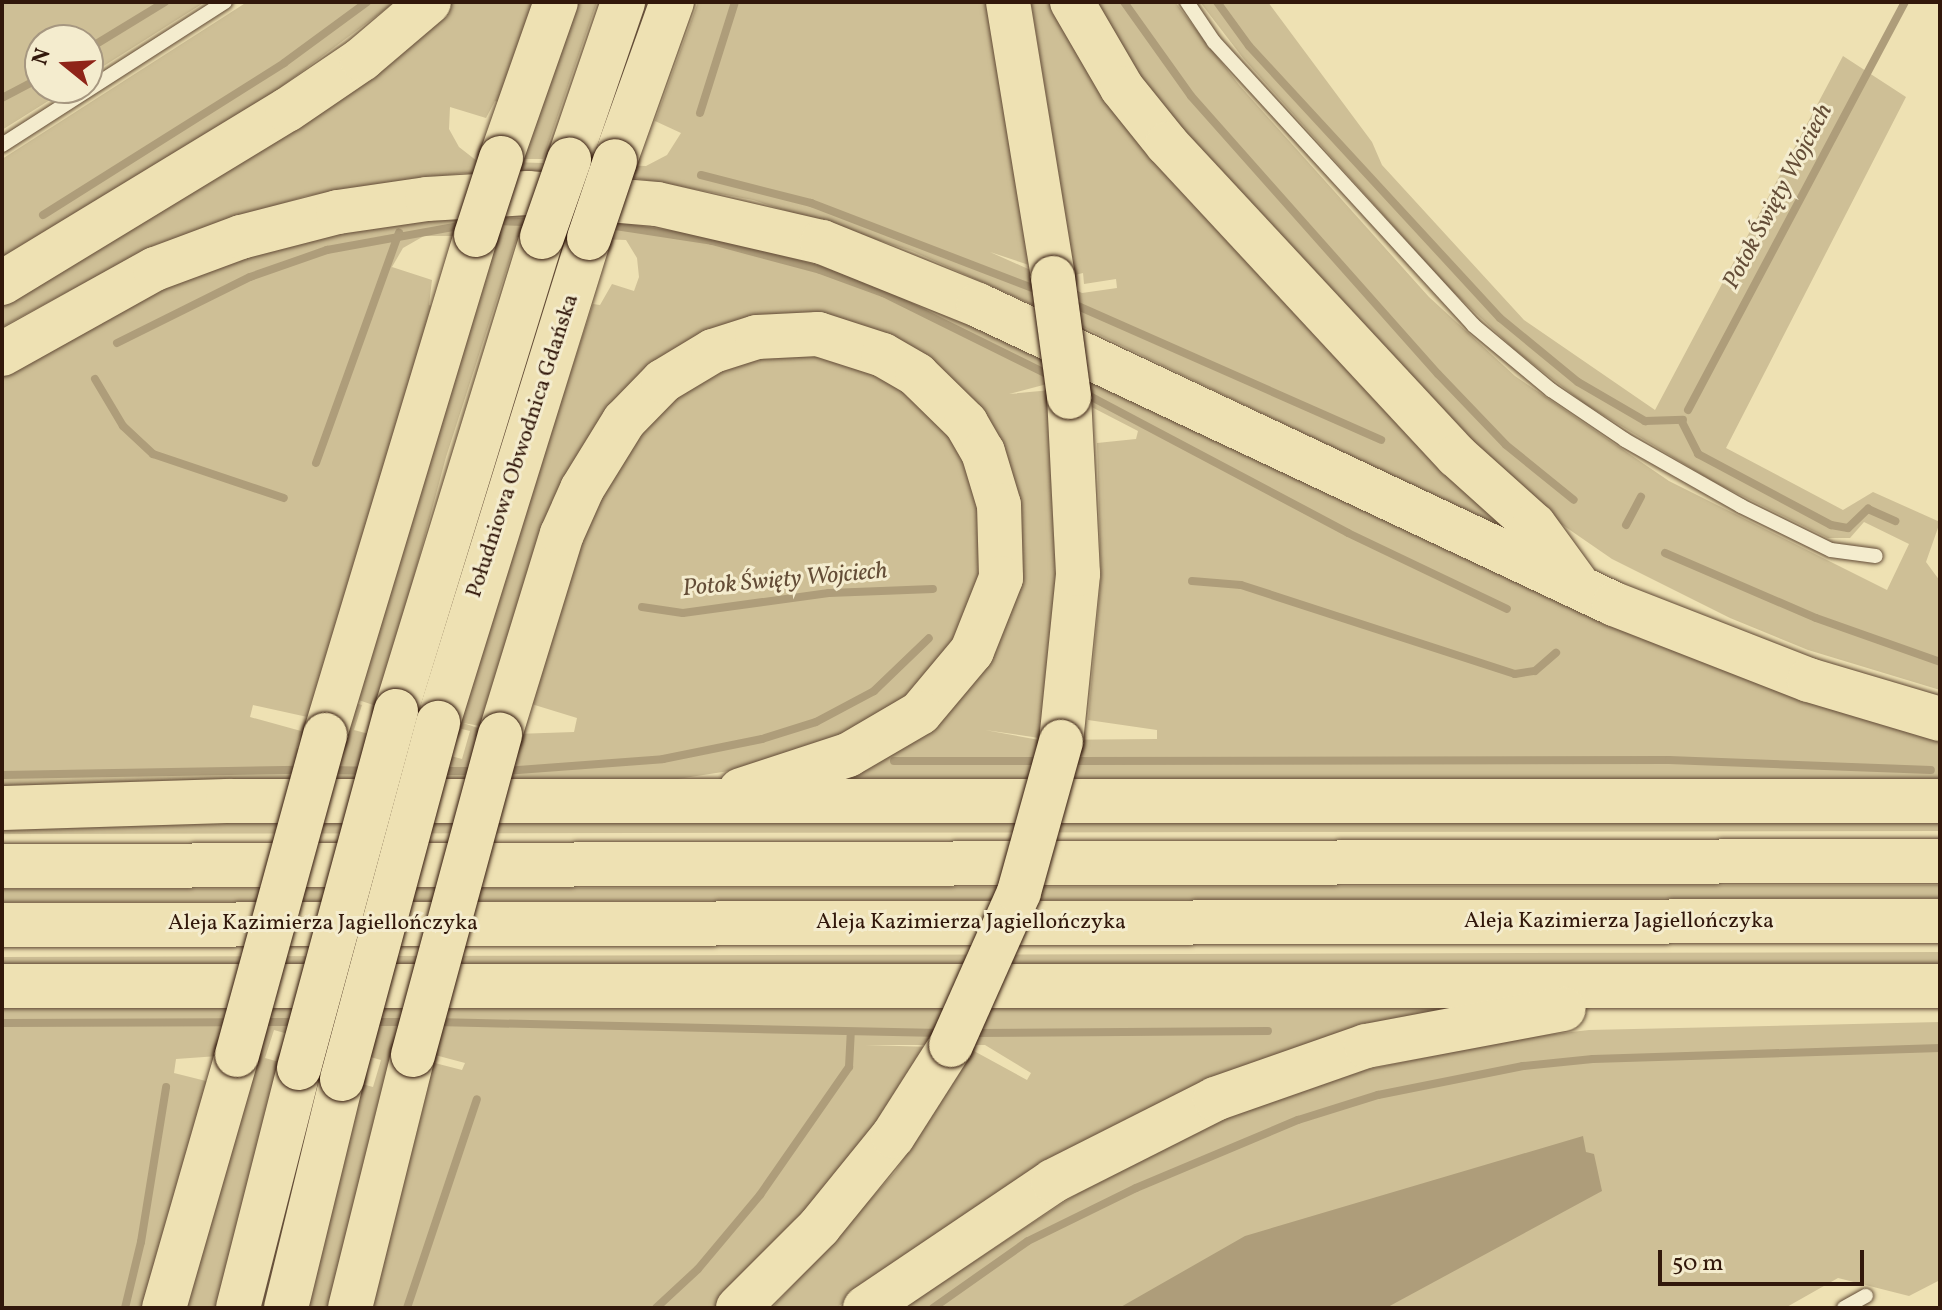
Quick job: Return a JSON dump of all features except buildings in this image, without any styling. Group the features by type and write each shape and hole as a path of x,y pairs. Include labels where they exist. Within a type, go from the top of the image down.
{"highway":[{"path":"2,283 297,104 429,2"},
{"path":"164,1308 325,735 476,235 556,2"},
{"name":"Południowa Obwodnica Gdańska","path":"238,1308 299,1068 396,711 542,237 623,2"},
{"name":"Południowa Obwodnica Gdańska","path":"286,1308 342,1079 438,723 589,238 672,2"},
{"path":"738,1308 819,1227 884,1147 951,1045 1019,892 1061,742 1078,574 1069,397 1008,2"},
{"path":"1072,2 1122,88 1167,144 1457,456 1534,525 1580,589"},
{"path":"2,354 155,269 310,218 460,196 562,194 657,204 822,242 978,305 1580,589 1739,655 1940,719"},
{"path":"350,1308 413,1055 500,735 562,534 601,454 643,398 688,363 734,343 787,334 851,342 917,375 947,400 983,452 999,505 1003,542 994,605 972,651 920,713 848,755 712,799"},
{"path":"2,808 228,801 712,799 800,803 1940,801"},
{"path":"2,866 1940,861"},
{"name":"Aleja Kazimierza Jagiellończyka","path":"2,925 1940,921"},
{"path":"13,989 1940,986"},
{"path":"865,1308 1062,1175 1166,1120 1260,1081 1366,1046 1446,1028 1729,987"}],"lane":[{"path":"2,145 225,2"},
{"path":"1187,2 1214,42 1473,325 1551,390 1625,440 1741,506 1831,550 1876,556"},
{"path":"1844,1308 1866,1296"}],"shaded area":[{"path":"2,2 205,2 104,66 104,24 24,24 24,104 43,104 2,130"},
{"path":"247,2 395,2 277,90 2,257 2,159 88,104 104,104 104,94"},
{"path":"452,2 539,2 503,104 495,101 486,118 450,107 449,129 459,147 477,161 646,166 667,155 681,133 655,121 698,2 992,2 1029,265 990,252 1082,293 1117,288 1116,279 1084,284 1083,273 1075,275 1031,2 1060,2 1523,539 1081,326 912,251 753,200 629,177 463,173 306,196 155,245 2,327 2,302 422,30"},
{"path":"564,2 597,2 543,159 511,159"},
{"path":"1089,2 1175,2 1239,85 1429,297 1515,376 1669,481 1887,590 1909,544 1864,522 1850,538 1828,538 1714,482 1585,404 1515,350 1448,287 1243,58 1200,2 1268,2 1372,142 1382,165 1524,320 1655,410 1843,56 1906,97 1726,448 1843,510 1873,492 1940,522 1926,562 1940,581 1940,690 1808,650 1730,618 1612,559 1525,499 1168,121"},
{"path":"500,210 588,212 686,225 789,250 887,284 1651,638 1840,707 1940,735 1940,788 798,790 799,783 898,742 960,689 985,654 1003,615 1014,540 999,463 983,430 951,388 913,358 872,338 829,326 786,323 744,329 701,344 661,368 615,413 576,475 558,516 492,728 463,723 487,731 486,735 574,732 577,718 525,702 576,541 610,471 644,422 689,383 738,360 793,352 852,361 917,396 958,444 982,503 984,574 962,637 928,682 873,724 773,764 652,783 2,793 2,374 124,302 227,259 358,225","holes":["424,236 485,236 344,695 379,707 446,457 517,237 558,238 410,715 423,719 573,238 626,240 637,258 639,277 634,291 612,284 600,305 593,304 454,727 470,731 462,759 354,730 362,705 348,701 335,748 297,748 301,731 250,717 253,705 312,718 436,307 429,305 432,280 392,267 403,248","1047,384 1138,431 1136,439 1097,443 1101,577 1088,720 1157,730 1157,739 1039,740 985,730 1046,739 1062,582 1056,429 1051,390 1009,394"]},
{"path":"1940,811 1940,831 2,834 2,817"},
{"path":"1940,885 1940,898 2,902 2,889"},
{"path":"1940,952 1940,970 2,974 2,957"},
{"path":"1441,1003 1442,1012 1300,1049 1130,1119 1037,1171 836,1308 772,1308 895,1172 974,1051 1027,1080 1031,1073 985,1045 865,1045 933,1047 878,1133 821,1204 716,1308 366,1308 427,1061 462,1070 465,1063 435,1055 398,1055 388,1094 395,1096 343,1308 307,1308 358,1083 373,1087 381,1060 274,1030 265,1058 283,1063 217,1308 181,1308 246,1054 176,1059 174,1073 214,1083 179,1227 151,1308 2,1308 2,1008"},
{"path":"1940,1022 1940,1280 1909,1296 1838,1278 1785,1308 903,1308 1095,1182 1224,1119 1365,1070 1519,1038 1589,1030"},
{"path":"1583,1136 1586,1152 1594,1154 1602,1191 1386,1308 1119,1308 1245,1236"}],"waterway":[{"path":"104,39 165,2"},
{"path":"43,215 284,63 367,2"},
{"path":"700,113 735,2"},
{"path":"1124,2 1191,96 1438,374 1506,445 1574,500"},
{"path":"1217,2 1249,46 1500,318 1578,382 1645,421 1683,420"},
{"name":"Potok Święty Wojciech","path":"1688,410 1905,2"},
{"path":"2,98 24,86"},
{"path":"701,175 811,203 1040,291"},
{"path":"493,221 531,222"},
{"path":"117,343 250,277 327,250 464,225"},
{"path":"609,225 712,241 820,270 883,293 1051,376"},
{"path":"316,463 399,233"},
{"path":"1071,303 1381,440"},
{"name":"Potok Święty Wojciech","path":"95,379 123,426 153,454 284,498"},
{"path":"1084,393 1348,533 1507,609"},
{"path":"1682,422 1698,454 1831,525 1848,528 1868,509 1895,521"},
{"name":"Potok Święty Wojciech","path":"1626,525 1641,497"},
{"path":"1665,553 1816,618 1940,662"},
{"name":"Potok Święty Wojciech","path":"1192,581 1241,585 1515,674 1535,671 1556,653"},
{"name":"Potok Święty Wojciech","path":"642,607 683,613 829,593 933,589"},
{"path":"505,771 663,759 762,739 816,722 874,691 929,638"},
{"path":"1071,761 1669,760 1931,770"},
{"path":"894,761 1041,761"},
{"path":"2,775 300,770"},
{"path":"329,770 368,771"},
{"path":"437,771 476,771"},
{"path":"2,1023 233,1022"},
{"path":"259,1022 297,1022"},
{"path":"371,1022 409,1022"},
{"path":"435,1022 941,1033"},
{"path":"971,1033 1268,1031"},
{"path":"656,1308 698,1269 760,1195 849,1067 851,1033"},
{"path":"933,1308 1028,1241 1136,1188 1298,1120 1378,1095 1523,1066 1593,1059 1940,1048"},
{"path":"125,1308 141,1242 166,1087"},
{"path":"407,1308 477,1099"}]}
